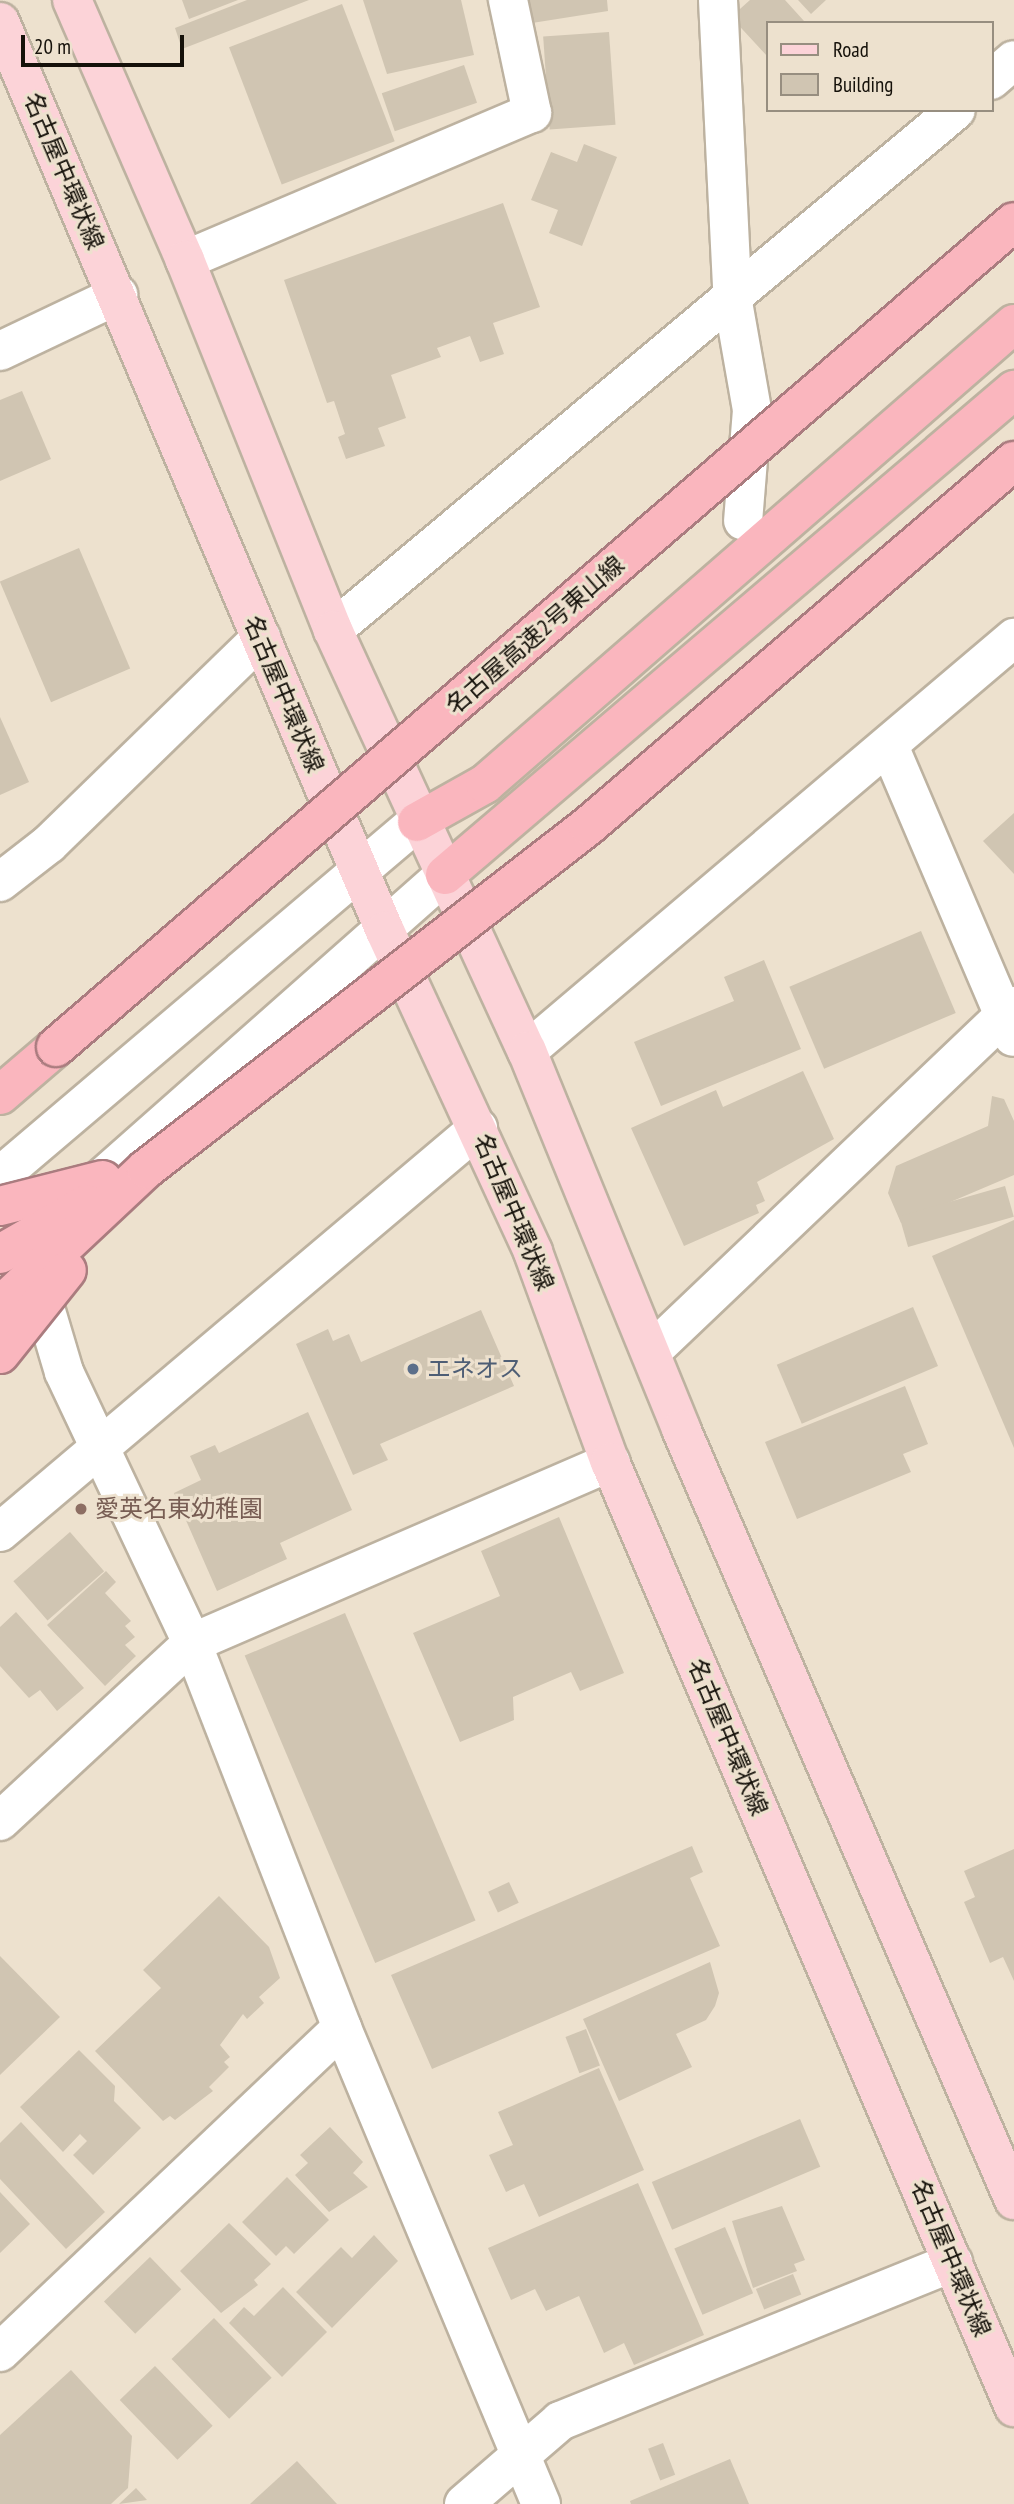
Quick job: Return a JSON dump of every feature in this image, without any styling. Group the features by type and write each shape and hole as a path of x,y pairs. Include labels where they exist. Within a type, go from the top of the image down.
{"highway":[{"name":"名古屋高速2号東山線","path":"56,1047 1014,222"},
{"path":"417,822 485,784 1014,324"},
{"path":"445,876 1014,390"},
{"path":"0,1306 146,1169 588,826 1014,461"},
{"path":"0,1082 56,1047"},
{"path":"0,1095 56,1047"},
{"path":"1,1178 146,1169"},
{"path":"9,1256 146,1169"},
{"path":"0,1354 146,1169"}],"main road":[{"path":"72,0 185,260 332,630 417,822 527,1051 1014,2200"},
{"name":"名古屋中環状線","path":"0,22 118,295 385,931 533,1252 610,1462 1014,2407"}],"street":[{"path":"185,260 531,113 508,0"},
{"path":"718,0 733,302 752,410 743,521"},
{"path":"993,78 1014,60"},
{"path":"332,630 733,302 954,112"},
{"path":"0,351 118,295"},
{"path":"0,882 49,844 261,638"},
{"path":"527,1051 1014,638"},
{"path":"652,1351 1011,1020 889,746"},
{"path":"417,822 358,868 1,1178 9,1256 102,1446 192,1643 342,2028 541,2504"},
{"path":"9,1256 445,876"},
{"path":"0,1532 478,1128"},
{"path":"0,1821 192,1643 610,1462"},
{"path":"0,2353 342,2028"},
{"path":"464,2504 519,2453 560,2421 953,2262"}],"building":[{"path":"182,0 238,0 189,19"},
{"path":"247,0 309,0 182,49 175,28"},
{"path":"363,0 461,0 474,55 387,74"},
{"path":"528,0 607,0 608,11 532,23"},
{"path":"750,0 785,0 804,21 766,21 766,55 731,17"},
{"path":"798,0 826,0 811,14"},
{"path":"342,4 395,141 282,185 229,47"},
{"path":"609,32 615,125 550,129 543,37"},
{"path":"464,65 477,103 395,131 382,93"},
{"path":"584,144 617,157 582,246 549,233 558,210 531,200 551,152 577,162"},
{"path":"503,203 540,307 493,323 504,354 480,362 470,336 437,348 441,357 391,375 406,418 378,428 385,446 346,459 338,437 345,434 334,401 327,403 284,280"},
{"path":"22,391 51,459 0,481 0,400"},
{"path":"79,548 130,669 51,702 0,582"},
{"path":"0,717 29,782 0,795"},
{"path":"1014,813 1014,874 983,841"},
{"path":"921,931 956,1013 824,1069 789,987"},
{"path":"764,960 801,1049 661,1106 634,1042 734,1001 724,977"},
{"path":"803,1071 834,1139 757,1182 765,1201 756,1205 759,1213 684,1246 631,1128 716,1090 723,1107"},
{"path":"992,1096 1004,1099 1014,1121 1014,1175 901,1223 888,1193 896,1166 988,1126"},
{"path":"1005,1186 1014,1217 908,1247 899,1216"},
{"path":"1014,1220 1014,1448 932,1256"},
{"path":"913,1307 938,1366 802,1424 777,1365"},
{"path":"481,1310 514,1386 380,1444 388,1460 353,1475 296,1344 328,1329 333,1341 349,1334 361,1362"},
{"path":"905,1386 928,1444 903,1454 911,1472 797,1519 765,1442"},
{"path":"308,1412 352,1510 280,1543 287,1559 217,1591 174,1493 201,1480 190,1456 215,1445 219,1453"},
{"path":"559,1517 624,1673 580,1691 571,1672 513,1697 514,1720 460,1742 413,1633 500,1596 481,1551"},
{"path":"70,1532 104,1571 48,1620 13,1581"},
{"path":"106,1571 116,1582 105,1593 131,1621 125,1626 135,1637 125,1645 136,1656 105,1686 47,1625"},
{"path":"16,1612 84,1688 57,1711 40,1690 29,1698 0,1666 0,1627"},
{"path":"345,1613 476,1920 375,1963 245,1656"},
{"path":"692,1846 703,1872 690,1878 720,1946 432,2069 391,1975"},
{"path":"1014,1849 1014,1981 1003,1957 990,1963 964,1902 975,1897 964,1871"},
{"path":"509,1882 519,1903 498,1913 488,1892"},
{"path":"219,1896 269,1947 280,1978 259,1997 264,2003 247,2019 243,2014 220,2045 230,2057 224,2062 229,2067 209,2087 213,2091 175,2120 170,2116 163,2121 95,2051 161,1988 143,1970"},
{"path":"0,1956 60,2017 0,2075"},
{"path":"710,1962 719,1993 715,2006 706,2020 676,2034 692,2067 619,2101 583,2019"},
{"path":"586,2029 600,2065 579,2073 565,2037"},
{"path":"79,2050 115,2086 114,2101 141,2128 93,2175 73,2155 87,2141 80,2134 63,2152 20,2107"},
{"path":"599,2068 644,2170 539,2217 524,2184 506,2192 489,2155 513,2145 498,2112"},
{"path":"800,2119 820,2167 672,2230 652,2182"},
{"path":"21,2122 105,2212 66,2249 0,2179 0,2143"},
{"path":"330,2127 363,2162 353,2173 368,2187 329,2212 295,2175 308,2163 300,2155"},
{"path":"287,2177 329,2220 294,2254 286,2246 276,2256 242,2222"},
{"path":"638,2183 704,2335 634,2365 624,2343 604,2353 579,2296 546,2311 535,2289 511,2300 488,2248"},
{"path":"0,2192 30,2224 0,2253"},
{"path":"782,2206 805,2260 794,2264 797,2271 753,2288 732,2221"},
{"path":"229,2223 271,2264 254,2280 258,2285 221,2313 180,2271"},
{"path":"725,2227 753,2293 703,2315 674,2248"},
{"path":"374,2235 398,2261 332,2328 296,2292 341,2247 352,2258"},
{"path":"150,2257 181,2289 135,2334 104,2301"},
{"path":"793,2274 801,2294 764,2309 756,2289"},
{"path":"283,2287 327,2332 282,2377 229,2323 244,2307 254,2316"},
{"path":"214,2318 272,2378 229,2419 172,2359"},
{"path":"155,2366 213,2426 177,2460 120,2400"},
{"path":"71,2370 132,2436 128,2488 111,2504 0,2504 0,2435"},
{"path":"663,2443 675,2475 660,2480 648,2449"},
{"path":"730,2459 749,2504 631,2504 630,2501"},
{"path":"297,2461 337,2504 250,2504"},
{"path":"136,2488 147,2500 119,2504"}],"place":[{"name":"エネオス","path":"413,1369"},
{"name":"愛英名東幼稚園","path":"81,1509"}]}
